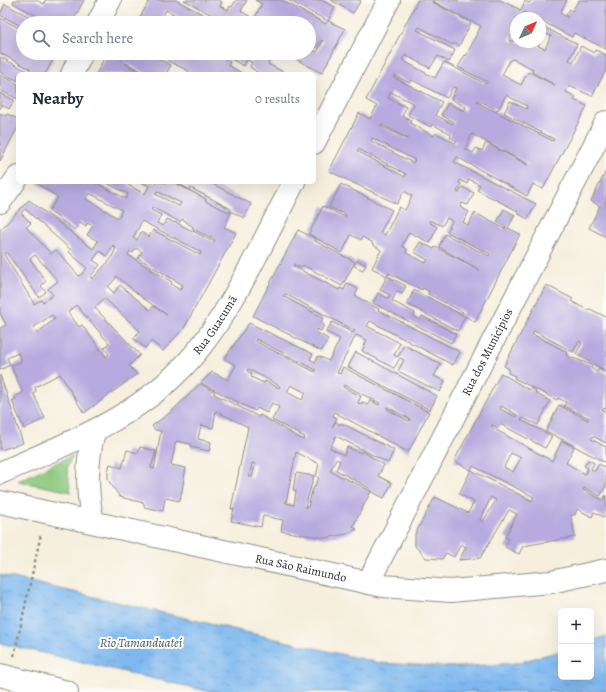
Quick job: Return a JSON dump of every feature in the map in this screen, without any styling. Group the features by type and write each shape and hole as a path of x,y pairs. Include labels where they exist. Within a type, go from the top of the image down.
{"main road":[{"path":"102,16 110,0"},
{"path":"316,139 389,0"},
{"path":"73,72 79,60"},
{"name":"Rua dos Municípios","path":"368,582 606,122"},
{"path":"0,202 16,180"},
{"name":"Rua Guacumã","path":"0,473 94,432 151,395 182,368 206,338 233,296 293,184"},
{"path":"93,522 88,499 86,478 89,453 94,432"},
{"name":"Rua São Raimundo","path":"0,502 383,586 451,590 551,582 606,570"},
{"path":"0,675 67,692"}],"path":[{"path":"16,649 46,512"}],"green space":[{"path":"73,455 67,468 71,492 18,481"}],"water":[{"name":"Rio Tamanduateí","path":"0,575 379,663 457,667 516,663 558,652 558,680 594,680 594,640 606,636 606,692 211,692 0,643"}],"building":[{"path":"14,0 36,0 44,4 45,0 84,0 76,16 37,16 13,3"},
{"path":"147,0 176,0 206,16 177,16 166,10 163,16 141,16 149,1"},
{"path":"184,0 219,0 222,2 220,6 228,10 230,6 232,7 236,0 247,0 241,11 249,16 214,16"},
{"path":"255,0 281,0 311,16 256,16 262,4"},
{"path":"288,0 321,0 335,7 328,21"},
{"path":"331,0 361,0 353,13"},
{"path":"418,0 500,0 521,10 525,1 529,3 531,0 567,0 560,13 568,18 566,15 570,9 572,11 579,0 606,0 606,49 574,33 572,37 546,23 546,12 510,12 510,48 545,49 551,36 546,34 546,28 577,44 569,60 573,62 581,46 594,53 596,50 606,55 606,70 592,96 569,86 566,92 576,97 574,100 587,106 543,189 533,184 527,196 457,157 454,162 536,204 528,219 517,213 518,211 477,190 480,185 469,179 467,184 460,180 459,183 461,184 457,192 459,193 462,187 474,193 468,205 462,203 460,207 469,212 463,222 468,225 475,213 505,229 506,227 497,222 504,209 515,215 508,228 520,234 475,322 465,316 458,331 407,304 414,290 462,315 463,312 428,294 429,291 423,288 422,290 389,273 387,276 372,268 381,250 372,244 372,242 362,237 361,240 351,235 342,253 309,234 323,206 345,217 346,215 329,207 341,184 392,210 380,233 385,235 399,207 405,210 412,196 404,191 397,204 329,171 359,113 370,119 377,106 366,100","holes":["432,2 481,26 466,56 465,55 458,67 487,82 486,84 444,62 435,78 402,60 405,55 430,68 438,56 449,62 455,50 417,30 419,27 453,45 454,43 459,46 471,23","513,59 533,69 532,72 555,85 528,72 521,85 502,75 510,60","394,75 410,83 412,80 447,98 453,87 456,88 451,99 466,107 464,111 448,103 441,115 454,122 453,124 435,115 442,102 393,77","391,92 414,104 408,115 431,127 432,124 451,134 450,137 457,141 455,143 436,133 434,136 410,123 411,120 402,116 406,107 388,98","506,95 527,106 526,109 510,101 504,113 554,139 553,141 477,102 478,100 498,110","381,124 407,139 381,126","472,134 528,165 486,143 482,151 476,148 473,153 465,149","372,138 415,160 413,163 371,141","358,149 406,174 405,177 357,151","447,218 452,221 447,232 490,254 489,256 445,234 439,247 480,270 435,247 434,249 420,242 414,252 428,260 426,263 406,253 407,249 402,246 409,232 430,243 437,227 429,222 430,220 442,226"]},
{"path":"5,4 28,16 16,16 16,23 0,15"},
{"path":"0,18 16,26 16,60 53,60 46,72 29,72 30,69 0,53"},
{"path":"316,19 326,24 328,21 345,29 322,73 297,60 316,60 316,51 323,41 321,40 317,48"},
{"path":"0,57 29,72 16,72 16,80 0,72"},
{"path":"103,60 161,60 171,65 167,72 143,72 126,63 125,64 139,72 97,72"},
{"path":"227,60 230,62 228,65 240,72 188,72 189,71 168,61"},
{"path":"232,60 247,60 244,66"},
{"path":"247,60 270,60 268,64 283,72 257,72 250,67 252,62"},
{"path":"0,75 16,83 16,98 0,90"},
{"path":"0,93 14,100 9,109 2,105 0,109"},
{"path":"0,113 16,118 16,131 0,161"},
{"path":"606,171 606,237 589,228 600,206 591,201"},
{"path":"38,184 99,184 126,199 128,194 109,184 128,184 145,194 149,186 145,184 177,184 206,199 205,201 231,213 224,227 236,233 184,328 163,351 151,341 145,348 133,338 140,331 104,298 95,308 140,355 129,366 137,374 84,413 60,374 35,387 36,391 33,393 45,418 24,429 12,401 16,399 14,397 23,393 11,366 22,361 18,353 7,358 10,365 0,370 0,328 6,325 0,313 0,230 29,200 93,249 98,241 87,235 93,226 87,223 86,226 80,222 75,230 49,211 58,197","holes":["157,191 181,203 179,206 155,194","89,193 122,210 118,218 86,199","152,207 180,222 182,219 186,221 193,227 193,229 215,240 214,242 167,219 163,226 157,223 161,215 151,210","25,209 71,250 69,252 87,268 84,272 79,276 56,250 51,254 26,227 31,223 21,213","142,221 201,252 200,255 153,230 149,237 141,232 137,240 133,238","113,245 116,248 111,259 92,279 90,277 100,265 93,260 100,251 107,256","136,248 142,252 138,258 183,285 180,290 171,284 172,282 128,255 130,251 133,253","6,252 39,297 46,292 41,286 46,281 30,259 35,255 58,281 48,289 53,295 43,302 41,300 34,304 4,254","116,276 167,315 153,306 150,310 120,285 114,293 108,287","76,305 109,343 104,348 109,354 106,357 82,325 79,327 68,312","52,315 55,319 37,333 34,327"]},
{"path":"179,184 213,184 251,204 244,218 230,211 231,209 191,188 190,190"},
{"path":"298,230 316,239 315,241 355,262 342,286 303,265 301,268 294,264 293,266 339,290 340,288 344,290 347,283 358,289 355,296 379,309 378,310 460,352 453,365 370,321 367,326 400,343 394,355 398,357 404,345 441,364 434,376 445,381 440,392 398,371 404,360 400,358 394,368 362,351 367,340 356,335 337,373 340,374 343,367 429,412 408,452 334,412 333,416 337,418 332,427 336,422 340,425 341,423 394,450 388,463 336,436 330,448 344,455 347,447 361,453 362,451 384,465 378,476 392,483 384,498 371,491 353,526 357,529 346,534 325,538 281,531 283,520 263,516 261,527 231,521 234,509 231,509 248,427 216,411 213,428 201,425 198,439 211,442 209,451 191,447 191,444 176,441 171,465 186,468 180,501 165,498 163,511 144,507 144,503 120,497 108,480 110,464 122,468 127,450 138,453 140,447 156,451 151,468 154,469 161,431 155,430 152,426 171,412 200,384 215,392 214,394 259,417 260,415 303,440 305,437 272,420 279,407 272,403 267,413 257,408 255,411 201,383 212,372 228,380 236,365 224,359 249,323 313,354 310,359 315,362 318,356 329,361 340,339 326,332 332,322 353,333 355,331 285,294 283,296 323,318 321,323 324,325 321,331 317,329 316,332 328,339 321,351 253,316","holes":["256,339 316,370 315,372 255,341","248,369 280,386 279,388 265,381 264,383 251,377 252,374 247,371","291,385 306,393 302,400 287,392","344,385 380,403 379,405 370,400 368,405 362,402 361,404 358,403 361,396 343,387","387,407 410,419 409,421 387,409","296,452 319,464 316,476 319,478 312,491 308,507 305,507 314,476 296,473 293,490 296,491 294,505 286,503","336,459 340,461 336,470 371,489 370,491 330,471","252,463 255,464 252,477 249,477"]},
{"path":"357,260 366,265 363,270 354,266"},
{"path":"387,276 406,286 402,294 397,291 392,301 415,313 414,316 420,320 422,316 456,334 451,343 373,303 378,293 388,298 390,295 380,290"},
{"path":"546,285 573,299 571,301 587,310 590,309 606,317 606,371 576,354 582,343 579,341 573,352 534,331 532,334 567,352 566,355 592,365 591,368 597,372 599,369 606,373 606,410 604,408 602,410 606,412 606,443 593,436 591,439 606,447 606,463 546,431 559,405 588,420 589,418 564,406 566,402 558,398 557,400 514,378 515,376 508,373 509,369 504,366"},
{"path":"356,352 437,396 430,410 348,367"},
{"path":"501,373 529,390 530,388 536,391 535,393 550,401 538,425 523,418 521,420 552,436 545,448 500,424 498,428 492,425 491,427 552,461 562,441 574,447 566,463 585,474 588,468 584,466 588,460 594,463 591,469 595,471 599,464 606,468 606,486 600,496 584,488 583,490 603,500 606,495 606,518 594,512 592,517 577,509 575,515 571,515 575,537 523,546 519,554 505,547 509,539 505,537 517,514 509,510 480,558 459,560 466,547 461,544 454,557 446,553 442,559 426,558 415,546 415,534 435,497 468,513 474,502 459,494 471,470 454,461","holes":["501,406 517,415 516,417 500,409","511,453 521,458 513,472 504,467","473,466 534,497 532,501 471,470","491,497 496,500 483,522 480,520"]},
{"path":"0,375 23,443 0,450"}]}
